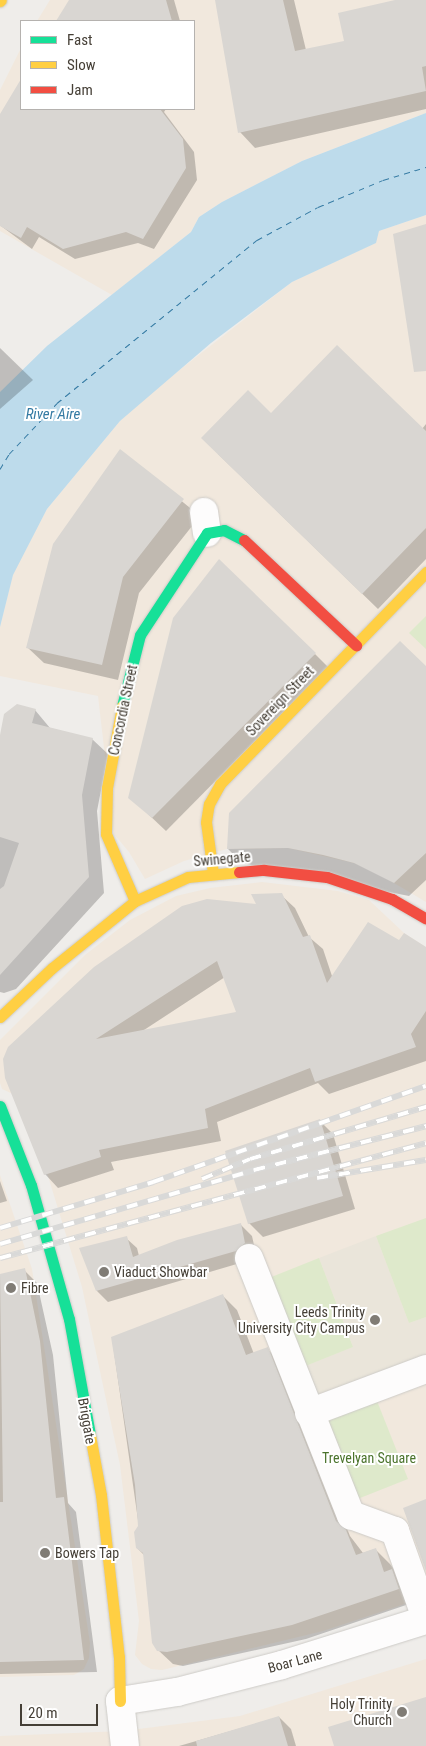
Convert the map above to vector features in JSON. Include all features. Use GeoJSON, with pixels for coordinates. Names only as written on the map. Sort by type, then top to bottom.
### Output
{"type":"FeatureCollection","features":[{"type":"Feature","properties":{"kind":"street","name":"Concordia Street"},"geometry":{"type":"LineString","coordinates":[[135,901],[106,834],[107,788],[119,719],[140,636],[205,522],[241,536],[356,645]]}},
{"type":"Feature","properties":{"kind":"street","name":"Sovereign Street"},"geometry":{"type":"LineString","coordinates":[[213,873],[206,822],[209,804],[220,784],[426,572]]}},
{"type":"Feature","properties":{"kind":"street","name":"Swinegate"},"geometry":{"type":"LineString","coordinates":[[0,1017],[52,968],[135,901],[188,877],[213,873],[264,870],[327,877],[392,899],[426,919]]}},
{"type":"Feature","properties":{"kind":"street","name":"Briggate"},"geometry":{"type":"LineString","coordinates":[[0,1106],[34,1194],[69,1319],[101,1495],[119,1656],[120,1701],[125,1746]]}},
{"type":"Feature","properties":{"kind":"street"},"geometry":{"type":"LineString","coordinates":[[249,1258],[351,1515],[395,1531],[426,1619]]}},
{"type":"Feature","properties":{"kind":"street"},"geometry":{"type":"LineString","coordinates":[[309,1412],[393,1377],[426,1368]]}},
{"type":"Feature","properties":{"kind":"street","name":"Boar Lane"},"geometry":{"type":"LineString","coordinates":[[120,1701],[148,1694],[162,1695],[334,1651],[426,1619]]}},
{"type":"Feature","properties":{"kind":"shaded area"},"geometry":{"type":"Polygon","coordinates":[[[50,0],[426,0],[426,113],[302,161],[222,202],[199,217],[191,232],[112,295],[0,231],[0,90],[20,50],[20,110],[195,110],[195,20],[38,20],[50,0]]]}},
{"type":"Feature","properties":{"kind":"shaded area"},"geometry":{"type":"Polygon","coordinates":[[[426,215],[426,902],[377,873],[354,863],[288,848],[227,849],[184,861],[145,879],[129,852],[114,834],[98,696],[0,676],[0,627],[13,574],[47,509],[120,421],[154,390],[292,282],[375,243],[379,231],[426,215]]]}},
{"type":"Feature","properties":{"kind":"shaded area"},"geometry":{"type":"Polygon","coordinates":[[[262,882],[338,891],[369,900],[404,933],[426,947],[426,1597],[323,1631],[162,1670],[151,1669],[142,1664],[135,1655],[139,1621],[120,1465],[82,1287],[48,1176],[15,1095],[2,1089],[0,1083],[0,1040],[85,955],[130,920],[176,896],[210,888],[262,882]]]}},
{"type":"Feature","properties":{"kind":"shaded area"},"geometry":{"type":"Polygon","coordinates":[[[0,1175],[32,1269],[90,1643],[89,1658],[84,1669],[74,1675],[0,1677],[0,1175]]]}},
{"type":"Feature","properties":{"kind":"shaded area","name":"Leeds Trinity University City Campus"},"geometry":{"type":"Polygon","coordinates":[[[376,1236],[409,1323],[426,1317],[426,1362],[317,1403],[303,1367],[353,1347],[319,1258],[376,1236]]]}},
{"type":"Feature","properties":{"kind":"shaded area"},"geometry":{"type":"Polygon","coordinates":[[[426,1659],[426,1746],[0,1746],[0,1736],[123,1731],[240,1716],[426,1659]]]}},
{"type":"Feature","properties":{"kind":"green space"},"geometry":{"type":"Polygon","coordinates":[[[426,616],[426,649],[409,633],[426,616]]]}},
{"type":"Feature","properties":{"kind":"green space"},"geometry":{"type":"Polygon","coordinates":[[[426,1218],[426,1317],[409,1323],[376,1236],[426,1218]]]}},
{"type":"Feature","properties":{"kind":"green space"},"geometry":{"type":"Polygon","coordinates":[[[319,1258],[353,1347],[303,1367],[269,1278],[319,1258]]]}},
{"type":"Feature","properties":{"kind":"green space","name":"Trevelyan Square"},"geometry":{"type":"Polygon","coordinates":[[[375,1396],[408,1479],[355,1500],[323,1417],[375,1396]]]}},
{"type":"Feature","properties":{"kind":"water","name":"River Aire"},"geometry":{"type":"Polygon","coordinates":[[[426,113],[426,215],[379,231],[376,243],[292,282],[211,343],[120,421],[47,509],[13,575],[0,627],[0,392],[47,346],[191,232],[199,217],[222,202],[302,161],[426,113]]]}},
{"type":"Feature","properties":{"kind":"building"},"geometry":{"type":"Polygon","coordinates":[[[69,0],[166,0],[172,20],[57,20],[69,0]]]}},
{"type":"Feature","properties":{"kind":"building"},"geometry":{"type":"Polygon","coordinates":[[[215,0],[283,0],[295,51],[344,41],[338,13],[395,0],[426,0],[426,66],[422,67],[426,91],[238,133],[215,0]]]}},
{"type":"Feature","properties":{"kind":"building"},"geometry":{"type":"Polygon","coordinates":[[[20,81],[20,110],[161,110],[183,139],[186,168],[143,239],[126,232],[63,249],[27,227],[21,238],[0,226],[0,114],[20,81]]]}},
{"type":"Feature","properties":{"kind":"building"},"geometry":{"type":"Polygon","coordinates":[[[426,224],[426,371],[414,372],[393,234],[426,224]]]}},
{"type":"Feature","properties":{"kind":"building"},"geometry":{"type":"Polygon","coordinates":[[[337,345],[426,431],[426,528],[362,594],[201,438],[248,390],[271,413],[337,345]]]}},
{"type":"Feature","properties":{"kind":"building"},"geometry":{"type":"Polygon","coordinates":[[[120,449],[184,499],[123,577],[102,665],[26,648],[53,544],[120,449]]]}},
{"type":"Feature","properties":{"kind":"building"},"geometry":{"type":"Polygon","coordinates":[[[219,559],[316,653],[152,818],[128,798],[173,618],[219,559]]]}},
{"type":"Feature","properties":{"kind":"building"},"geometry":{"type":"Polygon","coordinates":[[[400,641],[426,666],[426,853],[394,883],[354,863],[323,855],[288,848],[227,849],[229,813],[400,641]]]}},
{"type":"Feature","properties":{"kind":"building"},"geometry":{"type":"Polygon","coordinates":[[[17,704],[36,709],[32,723],[93,738],[82,795],[89,877],[0,975],[0,889],[4,886],[19,843],[0,837],[0,735],[4,714],[17,704]]]}},
{"type":"Feature","properties":{"kind":"building"},"geometry":{"type":"Polygon","coordinates":[[[282,893],[303,937],[310,935],[327,983],[368,922],[399,940],[404,933],[426,947],[426,1011],[411,1034],[416,1047],[315,1082],[310,1068],[205,1109],[208,1128],[99,1150],[101,1157],[44,1175],[5,1078],[3,1059],[8,1047],[94,967],[182,906],[207,899],[256,904],[251,894],[282,893]],[[217,961],[96,1039],[236,1012],[217,961]]]}},
{"type":"Feature","properties":{"kind":"building"},"geometry":{"type":"Polygon","coordinates":[[[320,1119],[343,1196],[248,1224],[225,1151],[320,1119]]]}},
{"type":"Feature","properties":{"kind":"building"},"geometry":{"type":"Polygon","coordinates":[[[241,1223],[245,1243],[236,1251],[96,1291],[79,1248],[127,1236],[133,1257],[177,1240],[241,1223]]]}},
{"type":"Feature","properties":{"kind":"building"},"geometry":{"type":"Polygon","coordinates":[[[25,1268],[40,1341],[56,1498],[64,1497],[84,1660],[0,1662],[0,1502],[3,1502],[0,1274],[25,1268]]]}},
{"type":"Feature","properties":{"kind":"building"},"geometry":{"type":"Polygon","coordinates":[[[223,1294],[246,1355],[268,1347],[336,1521],[346,1530],[356,1555],[376,1548],[384,1572],[392,1569],[399,1589],[292,1625],[167,1652],[157,1651],[152,1643],[143,1553],[136,1548],[134,1532],[138,1526],[135,1485],[111,1337],[223,1294]]]}},
{"type":"Feature","properties":{"kind":"building"},"geometry":{"type":"Polygon","coordinates":[[[426,1499],[426,1571],[403,1508],[426,1499]]]}},
{"type":"Feature","properties":{"kind":"building","name":"Holy Trinity Church"},"geometry":{"type":"Polygon","coordinates":[[[426,1697],[426,1746],[334,1746],[328,1727],[426,1697]]]}},
{"type":"Feature","properties":{"kind":"building"},"geometry":{"type":"Polygon","coordinates":[[[279,1716],[288,1746],[197,1746],[196,1741],[279,1716]]]}},
{"type":"Feature","properties":{"kind":"ferry route"},"geometry":{"type":"LineString","coordinates":[[0,469],[9,454],[57,403],[257,240],[318,207],[383,180],[426,167]]}},
{"type":"Feature","properties":{"kind":"railway"},"geometry":{"type":"LineString","coordinates":[[0,1228],[153,1182],[426,1086]]}},
{"type":"Feature","properties":{"kind":"railway"},"geometry":{"type":"LineString","coordinates":[[202,1179],[250,1159],[426,1107]]}},
{"type":"Feature","properties":{"kind":"railway"},"geometry":{"type":"LineString","coordinates":[[0,1244],[254,1170],[426,1126]]}},
{"type":"Feature","properties":{"kind":"railway"},"geometry":{"type":"LineString","coordinates":[[0,1258],[426,1143]]}},
{"type":"Feature","properties":{"kind":"railway"},"geometry":{"type":"LineString","coordinates":[[317,1178],[426,1160]]}},
{"type":"Feature","properties":{"kind":"traffic: fast"},"geometry":{"type":"LineString","coordinates":[[122,706],[140,635],[207,533],[224,530],[244,540]]}},
{"type":"Feature","properties":{"kind":"traffic: fast"},"geometry":{"type":"LineString","coordinates":[[0,1106],[31,1185],[69,1319],[90,1435]]}},
{"type":"Feature","properties":{"kind":"traffic: slow"},"geometry":{"type":"LineString","coordinates":[[213,873],[206,822],[209,804],[220,784],[426,572]]}},
{"type":"Feature","properties":{"kind":"traffic: slow"},"geometry":{"type":"LineString","coordinates":[[122,706],[107,788],[106,834],[135,901]]}},
{"type":"Feature","properties":{"kind":"traffic: slow"},"geometry":{"type":"LineString","coordinates":[[0,1017],[52,968],[135,901],[188,877],[239,872]]}},
{"type":"Feature","properties":{"kind":"traffic: slow"},"geometry":{"type":"LineString","coordinates":[[90,1435],[101,1495],[119,1657],[120,1701]]}},
{"type":"Feature","properties":{"kind":"traffic: jam"},"geometry":{"type":"LineString","coordinates":[[244,540],[356,645]]}},
{"type":"Feature","properties":{"kind":"traffic: jam"},"geometry":{"type":"LineString","coordinates":[[239,872],[264,870],[327,877],[392,899],[426,919]]}},
{"type":"Feature","properties":{"kind":"place","name":"Viaduct Showbar"},"geometry":{"type":"Point","coordinates":[104,1272]}},
{"type":"Feature","properties":{"kind":"place","name":"Fibre"},"geometry":{"type":"Point","coordinates":[11,1288]}},
{"type":"Feature","properties":{"kind":"place","name":"Leeds Trinity University City Campus"},"geometry":{"type":"Point","coordinates":[375,1320]}},
{"type":"Feature","properties":{"kind":"place","name":"Bowers Tap"},"geometry":{"type":"Point","coordinates":[45,1553]}},
{"type":"Feature","properties":{"kind":"place","name":"Holy Trinity Church"},"geometry":{"type":"Point","coordinates":[402,1712]}}]}
